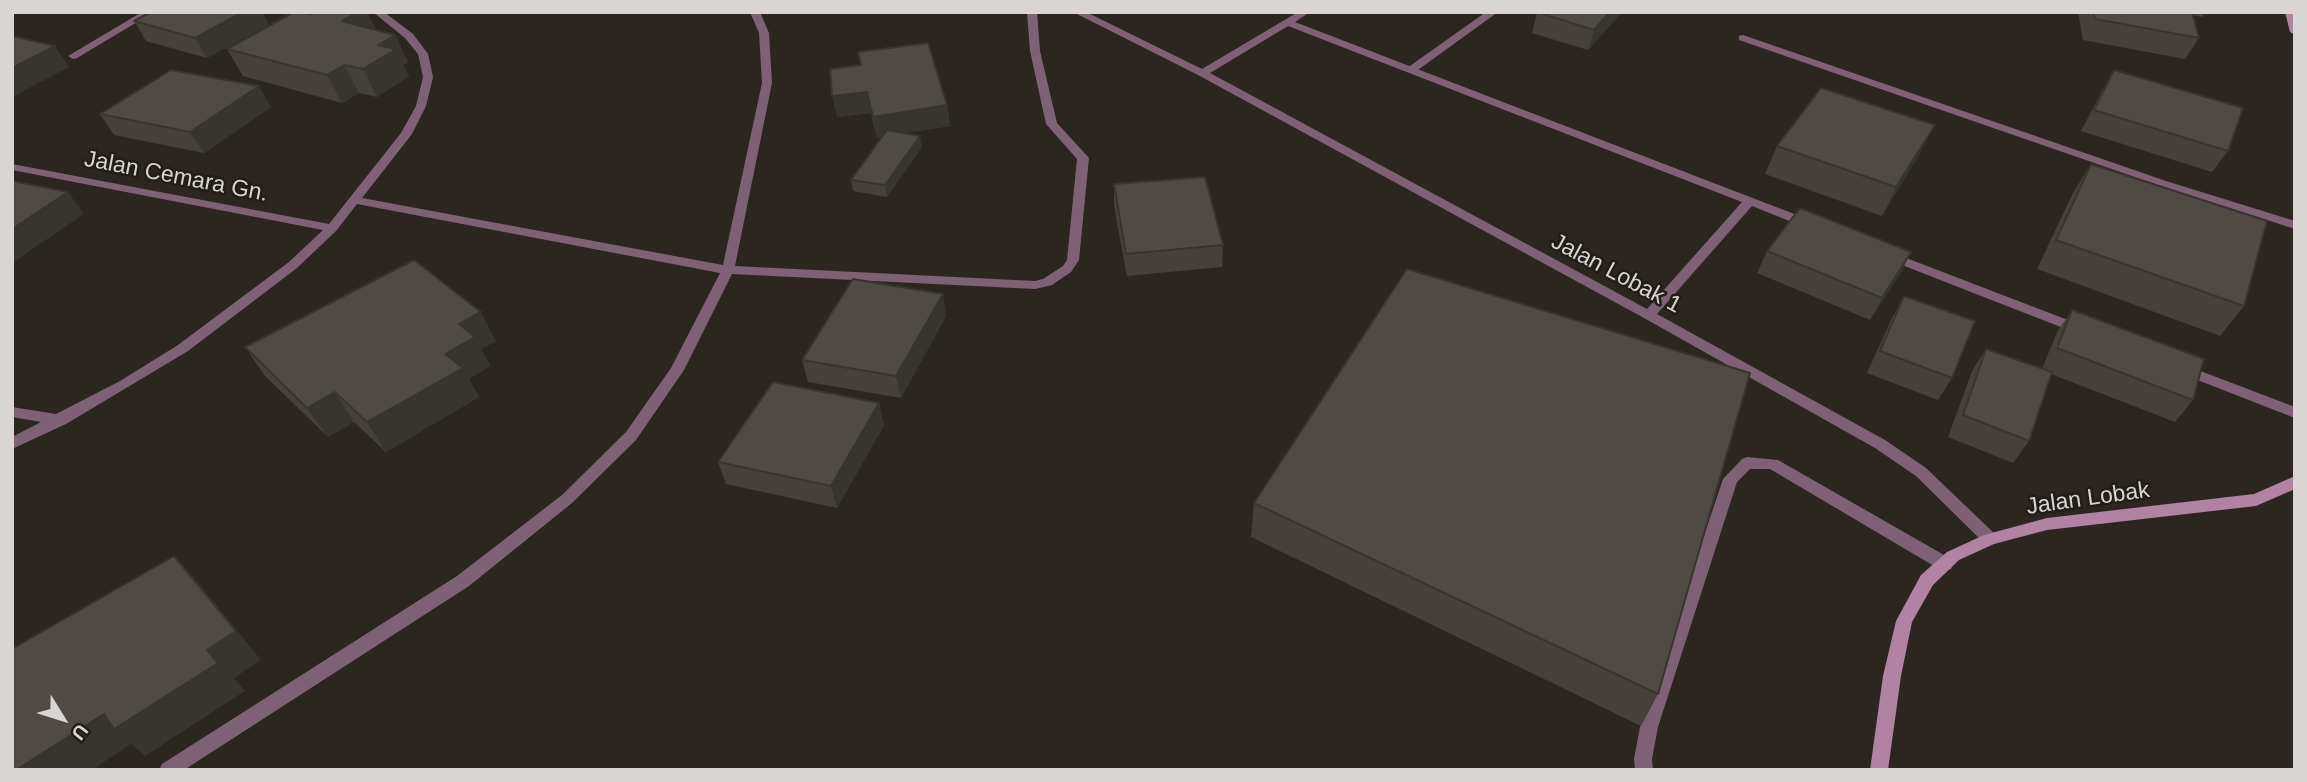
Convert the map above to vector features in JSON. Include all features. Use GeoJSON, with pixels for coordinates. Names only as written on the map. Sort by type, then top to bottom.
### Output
{"type":"FeatureCollection","features":[{"type":"Feature","properties":{"kind":"main road"},"geometry":{"type":"LineString","coordinates":[[2290,12],[2295,32]]}},
{"type":"Feature","properties":{"kind":"main road","name":"Jalan Lobak"},"geometry":{"type":"LineString","coordinates":[[1879,770],[1892,676],[1904,621],[1927,580],[1953,556],[1990,539],[2047,524],[2256,500],[2295,482]]}},
{"type":"Feature","properties":{"kind":"street"},"geometry":{"type":"LineString","coordinates":[[73,56],[149,12]]}},
{"type":"Feature","properties":{"kind":"street"},"geometry":{"type":"LineString","coordinates":[[12,444],[125,384],[222,320],[293,265],[332,228],[406,134],[421,106],[428,78],[423,54],[409,36],[378,12]]}},
{"type":"Feature","properties":{"kind":"street"},"geometry":{"type":"LineString","coordinates":[[168,770],[463,582],[567,499],[631,436],[677,370],[728,270],[767,83],[764,33],[755,12]]}},
{"type":"Feature","properties":{"kind":"street"},"geometry":{"type":"LineString","coordinates":[[353,200],[728,270],[1035,285],[1046,282],[1066,269],[1073,260],[1083,158],[1052,124],[1035,51],[1032,12]]}},
{"type":"Feature","properties":{"kind":"street","name":"Jalan Lobak 1"},"geometry":{"type":"LineString","coordinates":[[1078,12],[1202,73],[1649,315],[1880,444],[1921,472],[1990,539]]}},
{"type":"Feature","properties":{"kind":"street"},"geometry":{"type":"LineString","coordinates":[[1202,73],[1305,12]]}},
{"type":"Feature","properties":{"kind":"street"},"geometry":{"type":"LineString","coordinates":[[1411,71],[1493,12]]}},
{"type":"Feature","properties":{"kind":"street"},"geometry":{"type":"LineString","coordinates":[[1288,23],[1828,231]]}},
{"type":"Feature","properties":{"kind":"street"},"geometry":{"type":"LineString","coordinates":[[1743,38],[2148,179],[2295,225]]}},
{"type":"Feature","properties":{"kind":"street","name":"Jalan Cemara Gn."},"geometry":{"type":"LineString","coordinates":[[12,167],[332,228]]}},
{"type":"Feature","properties":{"kind":"street"},"geometry":{"type":"LineString","coordinates":[[1649,315],[1751,201]]}},
{"type":"Feature","properties":{"kind":"street"},"geometry":{"type":"LineString","coordinates":[[1880,252],[2100,337]]}},
{"type":"Feature","properties":{"kind":"street"},"geometry":{"type":"LineString","coordinates":[[2165,362],[2295,413]]}},
{"type":"Feature","properties":{"kind":"street"},"geometry":{"type":"LineString","coordinates":[[12,412],[61,420]]}},
{"type":"Feature","properties":{"kind":"street"},"geometry":{"type":"LineString","coordinates":[[1644,770],[1649,727],[1730,479],[1747,463],[1773,464],[1945,564]]}},
{"type":"Feature","properties":{"kind":"building"},"geometry":{"type":"Polygon","coordinates":[[[151,12],[243,12],[195,38],[134,21],[151,12]]]}},
{"type":"Feature","properties":{"kind":"building"},"geometry":{"type":"Polygon","coordinates":[[[294,12],[357,12],[342,21],[395,35],[378,45],[396,49],[363,69],[344,65],[327,75],[227,49],[294,12]]]}},
{"type":"Feature","properties":{"kind":"building"},"geometry":{"type":"Polygon","coordinates":[[[1537,12],[1610,12],[1594,30],[1537,12]]]}},
{"type":"Feature","properties":{"kind":"building"},"geometry":{"type":"Polygon","coordinates":[[[2093,12],[2192,12],[2199,38],[2095,19],[2093,12]]]}},
{"type":"Feature","properties":{"kind":"building"},"geometry":{"type":"Polygon","coordinates":[[[12,36],[55,46],[12,68],[12,36]]]}},
{"type":"Feature","properties":{"kind":"building"},"geometry":{"type":"Polygon","coordinates":[[[928,43],[947,105],[873,117],[867,92],[832,96],[830,69],[861,65],[858,52],[928,43]]]}},
{"type":"Feature","properties":{"kind":"building"},"geometry":{"type":"Polygon","coordinates":[[[171,70],[259,86],[190,132],[100,114],[171,70]]]}},
{"type":"Feature","properties":{"kind":"building"},"geometry":{"type":"Polygon","coordinates":[[[2114,70],[2243,108],[2228,151],[2094,110],[2114,70]]]}},
{"type":"Feature","properties":{"kind":"building"},"geometry":{"type":"Polygon","coordinates":[[[1821,88],[1935,125],[1896,187],[1777,146],[1821,88]]]}},
{"type":"Feature","properties":{"kind":"building"},"geometry":{"type":"Polygon","coordinates":[[[887,130],[920,136],[885,185],[851,180],[887,130]]]}},
{"type":"Feature","properties":{"kind":"building"},"geometry":{"type":"Polygon","coordinates":[[[2091,164],[2267,221],[2244,306],[2056,240],[2091,164]]]}},
{"type":"Feature","properties":{"kind":"building"},"geometry":{"type":"Polygon","coordinates":[[[1205,177],[1223,245],[1126,254],[1114,184],[1205,177]]]}},
{"type":"Feature","properties":{"kind":"building"},"geometry":{"type":"Polygon","coordinates":[[[12,181],[68,192],[12,229],[12,181]]]}},
{"type":"Feature","properties":{"kind":"building"},"geometry":{"type":"Polygon","coordinates":[[[1800,208],[1911,252],[1882,298],[1767,251],[1800,208]]]}},
{"type":"Feature","properties":{"kind":"building"},"geometry":{"type":"Polygon","coordinates":[[[414,260],[481,312],[459,324],[475,337],[445,354],[463,368],[367,422],[335,392],[307,408],[245,347],[414,260]]]}},
{"type":"Feature","properties":{"kind":"building"},"geometry":{"type":"Polygon","coordinates":[[[1407,269],[1750,373],[1658,694],[1254,503],[1407,269]]]}},
{"type":"Feature","properties":{"kind":"building"},"geometry":{"type":"Polygon","coordinates":[[[853,279],[943,294],[896,376],[802,360],[853,279]]]}},
{"type":"Feature","properties":{"kind":"building"},"geometry":{"type":"Polygon","coordinates":[[[1904,296],[1975,321],[1952,378],[1880,351],[1904,296]]]}},
{"type":"Feature","properties":{"kind":"building"},"geometry":{"type":"Polygon","coordinates":[[[2072,310],[2204,359],[2193,400],[2057,348],[2072,310]]]}},
{"type":"Feature","properties":{"kind":"building"},"geometry":{"type":"Polygon","coordinates":[[[1986,349],[2052,372],[2029,441],[1963,415],[1986,349]]]}},
{"type":"Feature","properties":{"kind":"building"},"geometry":{"type":"Polygon","coordinates":[[[773,382],[879,403],[831,486],[718,462],[773,382]]]}},
{"type":"Feature","properties":{"kind":"building"},"geometry":{"type":"Polygon","coordinates":[[[174,556],[236,631],[207,650],[218,663],[114,729],[104,714],[12,770],[12,649],[174,556]]]}}]}
